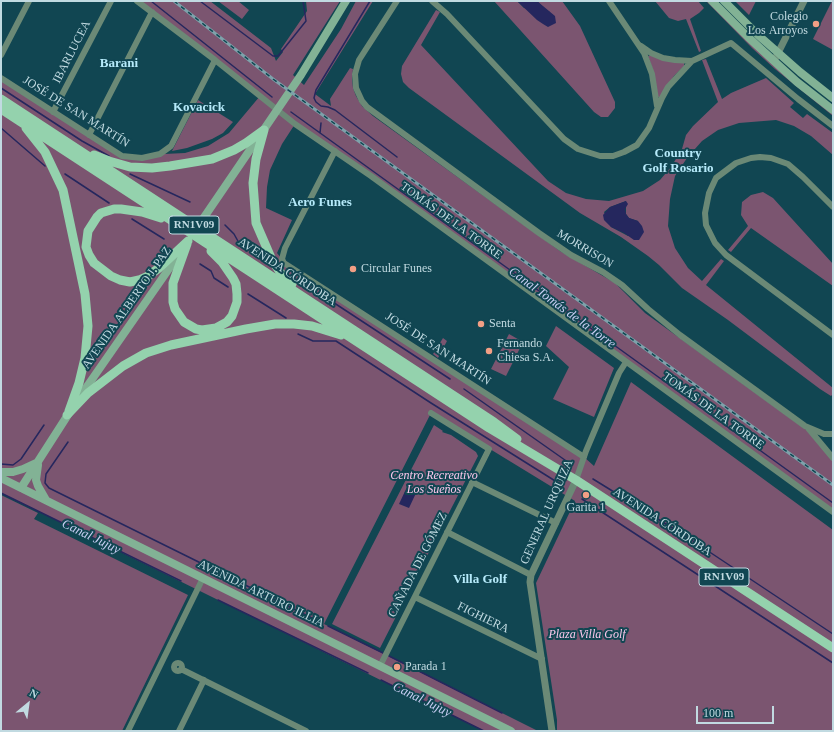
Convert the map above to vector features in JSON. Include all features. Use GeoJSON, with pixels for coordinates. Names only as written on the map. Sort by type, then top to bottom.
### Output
{"type":"FeatureCollection","features":[{"type":"Feature","properties":{"kind":"main road","name":"AVENIDA ALBERTO J. PAZ"},"geometry":{"type":"LineString","coordinates":[[21,488],[67,415],[301,75],[346,1]]}},
{"type":"Feature","properties":{"kind":"main road"},"geometry":{"type":"LineString","coordinates":[[712,1],[748,37],[797,82],[833,110]]}},
{"type":"Feature","properties":{"kind":"main road"},"geometry":{"type":"LineString","coordinates":[[724,1],[758,36],[833,98]]}},
{"type":"Feature","properties":{"kind":"main road","name":"AVENIDA CÓRDOBA"},"geometry":{"type":"LineString","coordinates":[[1,99],[494,422],[557,468]]}},
{"type":"Feature","properties":{"kind":"main road","name":"AVENIDA CÓRDOBA"},"geometry":{"type":"LineString","coordinates":[[1,109],[489,428],[576,480],[833,648]]}},
{"type":"Feature","properties":{"kind":"main road"},"geometry":{"type":"LineString","coordinates":[[21,122],[45,152],[63,190],[85,294],[88,326],[86,358],[79,383],[67,415]]}},
{"type":"Feature","properties":{"kind":"main road"},"geometry":{"type":"LineString","coordinates":[[76,148],[109,162],[130,167],[152,168],[212,159],[234,150],[264,130]]}},
{"type":"Feature","properties":{"kind":"main road"},"geometry":{"type":"LineString","coordinates":[[264,130],[256,159],[253,183],[256,223],[272,260],[284,278],[311,302]]}},
{"type":"Feature","properties":{"kind":"main road"},"geometry":{"type":"LineString","coordinates":[[175,223],[156,216],[130,210],[122,209],[106,211],[97,217],[88,231],[86,247],[94,263],[112,276],[120,280],[134,281],[148,276],[159,268],[188,241]]}},
{"type":"Feature","properties":{"kind":"main road"},"geometry":{"type":"LineString","coordinates":[[188,241],[173,283],[172,294],[175,309],[184,322],[196,329],[202,330],[216,328],[227,322],[235,310],[237,294],[236,284],[229,270],[198,238]]}},
{"type":"Feature","properties":{"kind":"main road"},"geometry":{"type":"LineString","coordinates":[[67,415],[88,393],[123,366],[146,354],[171,344],[275,324],[312,326],[356,341]]}},
{"type":"Feature","properties":{"kind":"main road"},"geometry":{"type":"LineString","coordinates":[[1,472],[23,470],[38,462]]}},
{"type":"Feature","properties":{"kind":"main road"},"geometry":{"type":"LineString","coordinates":[[38,462],[36,480],[47,501]]}},
{"type":"Feature","properties":{"kind":"main road","name":"AVENIDA ARTURO ILLIA"},"geometry":{"type":"LineString","coordinates":[[1,478],[511,731]]}},
{"type":"Feature","properties":{"kind":"street"},"geometry":{"type":"LineString","coordinates":[[1,55],[29,1]]}},
{"type":"Feature","properties":{"kind":"street","name":"IBARLUCEA"},"geometry":{"type":"LineString","coordinates":[[53,112],[111,1]]}},
{"type":"Feature","properties":{"kind":"street","name":"TOMÁS DE LA TORRE"},"geometry":{"type":"LineString","coordinates":[[137,1],[215,60],[295,124],[371,176],[833,512]]}},
{"type":"Feature","properties":{"kind":"street","name":"MORRISON"},"geometry":{"type":"LineString","coordinates":[[396,1],[360,60],[355,74],[355,85],[358,94],[362,101],[373,112],[571,255],[603,272],[622,285],[648,309],[680,335],[808,428],[824,434],[833,434]]}},
{"type":"Feature","properties":{"kind":"street"},"geometry":{"type":"LineString","coordinates":[[432,1],[447,14],[564,139],[578,149],[600,156],[613,156],[637,145],[649,128],[668,87],[692,61],[731,43],[833,126]]}},
{"type":"Feature","properties":{"kind":"street"},"geometry":{"type":"LineString","coordinates":[[609,1],[632,36],[641,46],[651,53],[663,58],[692,61]]}},
{"type":"Feature","properties":{"kind":"street"},"geometry":{"type":"LineString","coordinates":[[774,61],[804,1]]}},
{"type":"Feature","properties":{"kind":"street"},"geometry":{"type":"LineString","coordinates":[[89,135],[152,12]]}},
{"type":"Feature","properties":{"kind":"street"},"geometry":{"type":"LineString","coordinates":[[641,46],[652,74],[657,108]]}},
{"type":"Feature","properties":{"kind":"street","name":"JOSÉ DE SAN MARTÍN"},"geometry":{"type":"LineString","coordinates":[[1,78],[122,156],[142,158],[160,154],[171,146],[215,60]]}},
{"type":"Feature","properties":{"kind":"street","name":"JOSÉ DE SAN MARTÍN"},"geometry":{"type":"LineString","coordinates":[[335,151],[285,248],[282,259],[284,263],[584,457]]}},
{"type":"Feature","properties":{"kind":"street"},"geometry":{"type":"LineString","coordinates":[[833,207],[788,164],[771,158],[760,157],[751,158],[736,163],[716,178],[709,193],[705,213],[706,225],[715,243],[726,255],[833,336]]}},
{"type":"Feature","properties":{"kind":"street","name":"GENERAL URQUIZA"},"geometry":{"type":"LineString","coordinates":[[552,730],[530,582],[576,480],[619,373],[626,362]]}},
{"type":"Feature","properties":{"kind":"street","name":"CAÑADA DE GÓMEZ"},"geometry":{"type":"LineString","coordinates":[[380,666],[489,449],[431,413]]}},
{"type":"Feature","properties":{"kind":"street","name":"MORRISON"},"geometry":{"type":"LineString","coordinates":[[808,428],[833,458]]}},
{"type":"Feature","properties":{"kind":"street"},"geometry":{"type":"LineString","coordinates":[[822,446],[824,434]]}},
{"type":"Feature","properties":{"kind":"street"},"geometry":{"type":"LineString","coordinates":[[472,482],[556,523]]}},
{"type":"Feature","properties":{"kind":"street"},"geometry":{"type":"LineString","coordinates":[[447,532],[532,575]]}},
{"type":"Feature","properties":{"kind":"street"},"geometry":{"type":"LineString","coordinates":[[128,731],[203,578]]}},
{"type":"Feature","properties":{"kind":"street","name":"FIGHIERA"},"geometry":{"type":"LineString","coordinates":[[415,597],[542,659]]}},
{"type":"Feature","properties":{"kind":"street"},"geometry":{"type":"LineString","coordinates":[[181,668],[306,731]]}},
{"type":"Feature","properties":{"kind":"street"},"geometry":{"type":"LineString","coordinates":[[179,731],[204,680]]}},
{"type":"Feature","properties":{"kind":"green space","name":"Plaza Villa Golf"},"geometry":{"type":"Polygon","coordinates":[[[137,1],[210,1],[271,48],[276,61],[283,52],[281,49],[307,11],[306,1],[340,1],[293,75],[304,85],[341,29],[356,1],[373,1],[315,94],[331,106],[330,99],[350,68],[353,69],[353,88],[356,96],[362,106],[373,116],[560,251],[615,283],[645,313],[808,431],[833,460],[833,512],[295,124],[282,144],[270,170],[267,187],[266,208],[292,220],[277,253],[282,259],[584,457],[594,466],[631,382],[833,530],[833,731],[557,731],[557,720],[536,583],[575,501],[431,413],[324,624],[538,731],[484,731],[1,493],[1,78],[122,156],[185,153],[208,146],[229,133],[260,96],[137,1]]]}},
{"type":"Feature","properties":{"kind":"green space"},"geometry":{"type":"Polygon","coordinates":[[[218,1],[238,1],[249,10],[242,19],[218,1]]]}},
{"type":"Feature","properties":{"kind":"green space"},"geometry":{"type":"Polygon","coordinates":[[[494,1],[517,1],[524,8],[550,12],[537,1],[562,1],[580,26],[615,102],[615,108],[608,117],[601,117],[594,112],[494,1]]]}},
{"type":"Feature","properties":{"kind":"green space"},"geometry":{"type":"Polygon","coordinates":[[[655,1],[698,1],[704,8],[690,19],[701,51],[699,52],[686,19],[678,21],[669,18],[655,1]]]}},
{"type":"Feature","properties":{"kind":"green space"},"geometry":{"type":"Polygon","coordinates":[[[706,1],[712,1],[833,110],[833,116],[775,69],[706,1]]]}},
{"type":"Feature","properties":{"kind":"green space"},"geometry":{"type":"Polygon","coordinates":[[[735,1],[756,1],[749,15],[735,1]]]}},
{"type":"Feature","properties":{"kind":"green space"},"geometry":{"type":"Polygon","coordinates":[[[833,1],[833,50],[813,39],[833,1]]]}},
{"type":"Feature","properties":{"kind":"green space"},"geometry":{"type":"Polygon","coordinates":[[[436,10],[440,12],[421,45],[548,181],[566,193],[586,199],[609,201],[643,191],[660,180],[671,167],[682,149],[686,135],[693,126],[718,102],[702,60],[706,59],[722,99],[731,93],[766,78],[794,103],[790,107],[803,118],[807,114],[833,133],[833,155],[811,136],[794,126],[776,120],[739,123],[718,130],[702,141],[687,158],[675,176],[670,199],[668,226],[675,248],[688,268],[702,281],[721,259],[724,261],[706,285],[833,388],[833,394],[831,396],[820,389],[728,320],[682,288],[648,256],[621,237],[580,213],[409,88],[403,82],[401,74],[402,66],[436,10]],[[626,201],[610,207],[604,212],[611,227],[628,236],[638,221],[629,218],[626,214],[626,201]]]}},
{"type":"Feature","properties":{"kind":"green space"},"geometry":{"type":"Polygon","coordinates":[[[651,55],[684,63],[684,66],[674,76],[660,97],[658,97],[654,73],[648,56],[651,55]]]}},
{"type":"Feature","properties":{"kind":"green space"},"geometry":{"type":"Polygon","coordinates":[[[198,100],[233,122],[223,133],[212,139],[187,148],[172,151],[198,100]]]}},
{"type":"Feature","properties":{"kind":"green space"},"geometry":{"type":"Polygon","coordinates":[[[763,192],[773,198],[833,264],[833,286],[751,228],[731,252],[728,250],[748,226],[741,215],[742,202],[751,195],[763,192]]]}},
{"type":"Feature","properties":{"kind":"green space"},"geometry":{"type":"Polygon","coordinates":[[[556,326],[614,368],[594,417],[553,399],[569,367],[546,346],[556,326]]]}},
{"type":"Feature","properties":{"kind":"green space"},"geometry":{"type":"Polygon","coordinates":[[[509,334],[523,342],[506,376],[491,369],[509,334]]]}},
{"type":"Feature","properties":{"kind":"green space"},"geometry":{"type":"Polygon","coordinates":[[[443,338],[447,341],[438,358],[433,354],[443,338]]]}},
{"type":"Feature","properties":{"kind":"green space","name":"Centro Recreativo Los Sueños"},"geometry":{"type":"Polygon","coordinates":[[[434,425],[443,431],[442,432],[451,435],[476,452],[478,456],[380,648],[332,624],[434,425]]]}},
{"type":"Feature","properties":{"kind":"green space"},"geometry":{"type":"Polygon","coordinates":[[[1,495],[38,513],[34,519],[188,595],[122,731],[1,731],[1,495]]]}},
{"type":"Feature","properties":{"kind":"shaded area"},"geometry":{"type":"Polygon","coordinates":[[[517,1],[537,1],[555,16],[556,23],[548,27],[537,20],[517,1]]]}},
{"type":"Feature","properties":{"kind":"shaded area"},"geometry":{"type":"Polygon","coordinates":[[[626,201],[628,204],[625,209],[626,214],[629,218],[638,221],[644,232],[639,240],[634,240],[611,227],[604,220],[603,215],[610,207],[626,201]]]}},
{"type":"Feature","properties":{"kind":"shaded area"},"geometry":{"type":"Polygon","coordinates":[[[407,487],[417,491],[409,508],[399,504],[407,487]]]}},
{"type":"Feature","properties":{"kind":"waterway","name":"Canal Tomás de la Torre"},"geometry":{"type":"LineString","coordinates":[[151,1],[272,97]]}},
{"type":"Feature","properties":{"kind":"waterway"},"geometry":{"type":"LineString","coordinates":[[200,1],[273,56],[278,56],[306,21],[303,1]]}},
{"type":"Feature","properties":{"kind":"waterway"},"geometry":{"type":"LineString","coordinates":[[370,1],[316,90],[314,98],[321,106],[335,110],[397,157]]}},
{"type":"Feature","properties":{"kind":"waterway"},"geometry":{"type":"LineString","coordinates":[[1,88],[82,141],[109,156]]}},
{"type":"Feature","properties":{"kind":"waterway","name":"Canal Tomás de la Torre"},"geometry":{"type":"LineString","coordinates":[[291,112],[833,503]]}},
{"type":"Feature","properties":{"kind":"waterway"},"geometry":{"type":"LineString","coordinates":[[320,133],[321,123]]}},
{"type":"Feature","properties":{"kind":"waterway"},"geometry":{"type":"LineString","coordinates":[[1,128],[45,166]]}},
{"type":"Feature","properties":{"kind":"waterway"},"geometry":{"type":"LineString","coordinates":[[65,174],[109,203]]}},
{"type":"Feature","properties":{"kind":"waterway"},"geometry":{"type":"LineString","coordinates":[[130,174],[190,202]]}},
{"type":"Feature","properties":{"kind":"waterway"},"geometry":{"type":"LineString","coordinates":[[132,219],[164,239]]}},
{"type":"Feature","properties":{"kind":"waterway"},"geometry":{"type":"LineString","coordinates":[[225,225],[234,234],[239,243],[261,256]]}},
{"type":"Feature","properties":{"kind":"waterway"},"geometry":{"type":"LineString","coordinates":[[200,264],[211,271],[214,278],[228,287]]}},
{"type":"Feature","properties":{"kind":"waterway"},"geometry":{"type":"LineString","coordinates":[[319,293],[450,379]]}},
{"type":"Feature","properties":{"kind":"waterway"},"geometry":{"type":"LineString","coordinates":[[248,294],[286,318]]}},
{"type":"Feature","properties":{"kind":"waterway"},"geometry":{"type":"LineString","coordinates":[[298,334],[313,341],[336,341],[560,484]]}},
{"type":"Feature","properties":{"kind":"waterway"},"geometry":{"type":"LineString","coordinates":[[464,389],[572,465]]}},
{"type":"Feature","properties":{"kind":"waterway"},"geometry":{"type":"LineString","coordinates":[[1,464],[13,465],[21,459],[44,425]]}},
{"type":"Feature","properties":{"kind":"waterway"},"geometry":{"type":"LineString","coordinates":[[68,442],[46,474],[45,483],[49,488],[320,622]]}},
{"type":"Feature","properties":{"kind":"waterway"},"geometry":{"type":"LineString","coordinates":[[593,479],[687,537],[833,634]]}},
{"type":"Feature","properties":{"kind":"waterway","name":"Canal Jujuy"},"geometry":{"type":"LineString","coordinates":[[1,493],[181,581]]}},
{"type":"Feature","properties":{"kind":"waterway"},"geometry":{"type":"LineString","coordinates":[[582,499],[833,663]]}},
{"type":"Feature","properties":{"kind":"waterway","name":"Canal Jujuy"},"geometry":{"type":"LineString","coordinates":[[218,600],[368,673]]}},
{"type":"Feature","properties":{"kind":"waterway"},"geometry":{"type":"LineString","coordinates":[[328,626],[383,653]]}},
{"type":"Feature","properties":{"kind":"waterway"},"geometry":{"type":"LineString","coordinates":[[389,656],[502,713]]}},
{"type":"Feature","properties":{"kind":"waterway","name":"Canal Jujuy"},"geometry":{"type":"LineString","coordinates":[[381,680],[484,731]]}},
{"type":"Feature","properties":{"kind":"railway"},"geometry":{"type":"LineString","coordinates":[[174,1],[273,79],[833,485]]}},
{"type":"Feature","properties":{"kind":"place","name":"Colegio Los Arroyos"},"geometry":{"type":"Point","coordinates":[816,24]}},
{"type":"Feature","properties":{"kind":"place","name":"Circular Funes"},"geometry":{"type":"Point","coordinates":[353,269]}},
{"type":"Feature","properties":{"kind":"place","name":"Senta"},"geometry":{"type":"Point","coordinates":[481,324]}},
{"type":"Feature","properties":{"kind":"place","name":"Fernando Chiesa S.A."},"geometry":{"type":"Point","coordinates":[489,351]}},
{"type":"Feature","properties":{"kind":"place","name":"Garita 1"},"geometry":{"type":"Point","coordinates":[586,495]}},
{"type":"Feature","properties":{"kind":"place","name":"Parada 1"},"geometry":{"type":"Point","coordinates":[397,667]}},
{"type":"Feature","properties":{"kind":"district","name":"Barani"},"geometry":{"type":"Point","coordinates":[119,64]}},
{"type":"Feature","properties":{"kind":"district","name":"Kovacick"},"geometry":{"type":"Point","coordinates":[199,108]}},
{"type":"Feature","properties":{"kind":"district","name":"Country Golf Rosario"},"geometry":{"type":"Point","coordinates":[678,162]}},
{"type":"Feature","properties":{"kind":"district","name":"Aero Funes"},"geometry":{"type":"Point","coordinates":[320,203]}},
{"type":"Feature","properties":{"kind":"district","name":"Villa Golf"},"geometry":{"type":"Point","coordinates":[480,580]}}]}
